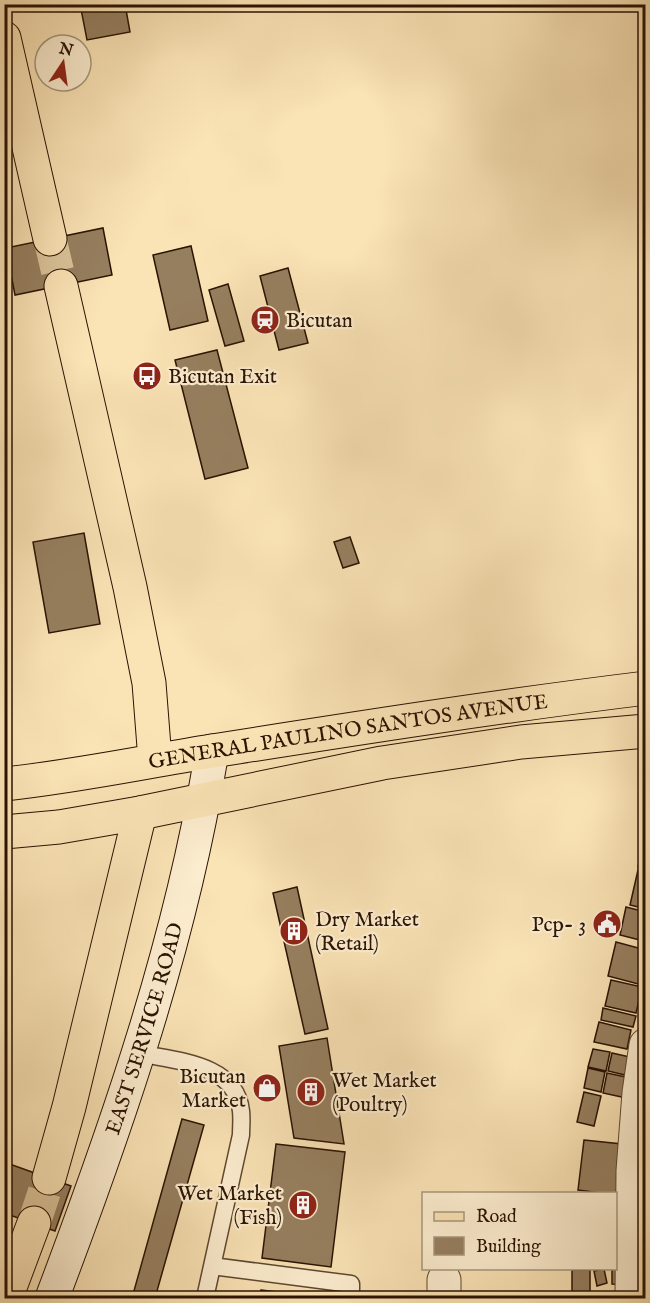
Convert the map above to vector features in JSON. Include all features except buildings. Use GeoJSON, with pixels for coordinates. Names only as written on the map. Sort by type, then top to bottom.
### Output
{"type":"FeatureCollection","features":[{"type":"Feature","properties":{"kind":"main road"},"geometry":{"type":"LineString","coordinates":[[4,38],[51,239]]}},
{"type":"Feature","properties":{"kind":"main road"},"geometry":{"type":"LineString","coordinates":[[49,1178],[69,1107],[140,813],[155,760],[149,683],[61,286]]}},
{"type":"Feature","properties":{"kind":"main road","name":"GENERAL PAULINO SANTOS AVENUE"},"geometry":{"type":"LineString","coordinates":[[4,784],[52,779],[155,760],[530,702],[645,688]]}},
{"type":"Feature","properties":{"kind":"main road","name":"GENERAL PAULINO SANTOS AVENUE"},"geometry":{"type":"LineString","coordinates":[[4,832],[140,813],[382,763],[521,742],[645,731]]}},
{"type":"Feature","properties":{"kind":"main road","name":"EAST SERVICE ROAD"},"geometry":{"type":"LineString","coordinates":[[52,1299],[139,1053],[174,926],[204,800],[212,751]]}},
{"type":"Feature","properties":{"kind":"main road"},"geometry":{"type":"LineString","coordinates":[[632,1299],[633,1171],[645,1045]]}},
{"type":"Feature","properties":{"kind":"main road"},"geometry":{"type":"LineString","coordinates":[[6,1299],[34,1223]]}},
{"type":"Feature","properties":{"kind":"lane"},"geometry":{"type":"LineString","coordinates":[[139,1053],[203,1068],[225,1079],[235,1091],[241,1110],[241,1135],[205,1299]]}},
{"type":"Feature","properties":{"kind":"lane"},"geometry":{"type":"LineString","coordinates":[[212,1266],[351,1284],[351,1299]]}},
{"type":"Feature","properties":{"kind":"tunnel"},"geometry":{"type":"LineString","coordinates":[[50,239],[61,286]]}},
{"type":"Feature","properties":{"kind":"tunnel"},"geometry":{"type":"LineString","coordinates":[[34,1223],[49,1178]]}},
{"type":"Feature","properties":{"kind":"place","name":"Bicutan"},"geometry":{"type":"Point","coordinates":[265,320]}},
{"type":"Feature","properties":{"kind":"place","name":"Bicutan Exit"},"geometry":{"type":"Point","coordinates":[147,376]}},
{"type":"Feature","properties":{"kind":"place","name":"Pcp- 3"},"geometry":{"type":"Point","coordinates":[607,924]}},
{"type":"Feature","properties":{"kind":"place","name":"Dry Market (Retail)"},"geometry":{"type":"Point","coordinates":[294,931]}},
{"type":"Feature","properties":{"kind":"place","name":"Bicutan Market"},"geometry":{"type":"Point","coordinates":[267,1088]}},
{"type":"Feature","properties":{"kind":"place","name":"Wet Market (Poultry)"},"geometry":{"type":"Point","coordinates":[311,1092]}},
{"type":"Feature","properties":{"kind":"place","name":"Wet Market (Fish)"},"geometry":{"type":"Point","coordinates":[303,1205]}}]}
